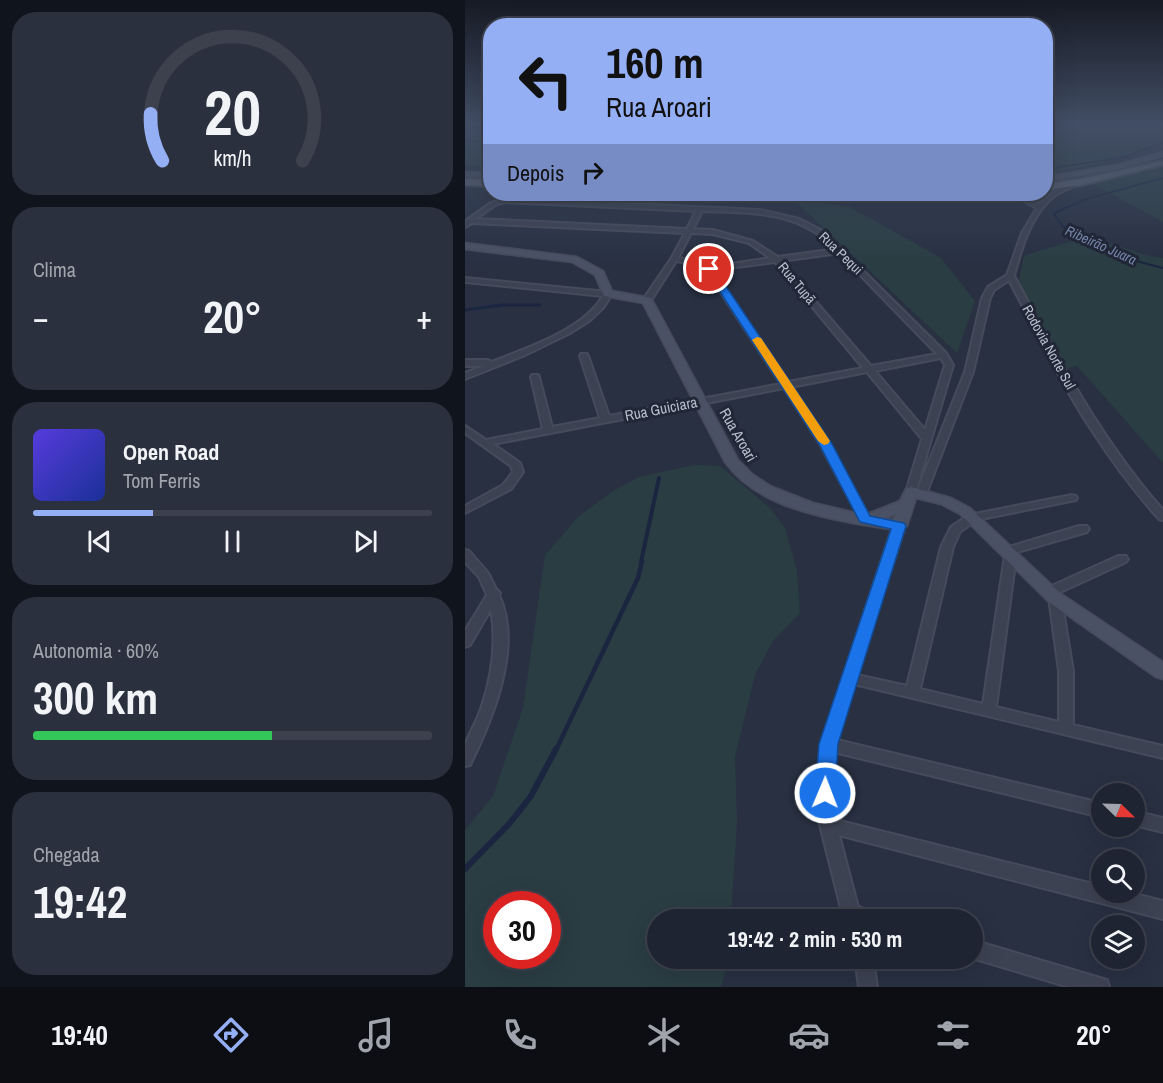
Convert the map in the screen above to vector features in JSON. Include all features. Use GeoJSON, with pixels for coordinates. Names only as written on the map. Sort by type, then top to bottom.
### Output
{"type":"FeatureCollection","features":[{"type":"Feature","properties":{"kind":"main road"},"geometry":{"type":"LineString","coordinates":[[1053,186],[1133,170]]}},
{"type":"Feature","properties":{"kind":"main road"},"geometry":{"type":"LineString","coordinates":[[465,182],[483,183]]}},
{"type":"Feature","properties":{"kind":"street"},"geometry":{"type":"LineString","coordinates":[[1053,178],[1099,170]]}},
{"type":"Feature","properties":{"kind":"street"},"geometry":{"type":"LineString","coordinates":[[465,174],[483,175]]}},
{"type":"Feature","properties":{"kind":"street"},"geometry":{"type":"LineString","coordinates":[[1053,196],[1058,191],[1081,182]]}},
{"type":"Feature","properties":{"kind":"street","name":"Rua Pequi"},"geometry":{"type":"LineString","coordinates":[[467,223],[500,201]]}},
{"type":"Feature","properties":{"kind":"street","name":"Rua Pequi"},"geometry":{"type":"LineString","coordinates":[[528,201],[701,208],[761,212],[787,217],[822,234],[943,355]]}},
{"type":"Feature","properties":{"kind":"street"},"geometry":{"type":"LineString","coordinates":[[1028,201],[1041,207]]}},
{"type":"Feature","properties":{"kind":"street"},"geometry":{"type":"LineString","coordinates":[[913,497],[969,372],[986,298],[991,289],[1010,276],[1022,243],[1041,207],[1047,201]]}},
{"type":"Feature","properties":{"kind":"street"},"geometry":{"type":"LineString","coordinates":[[465,280],[647,300],[674,259],[701,208]]}},
{"type":"Feature","properties":{"kind":"street","name":"Rua Tupã"},"geometry":{"type":"LineString","coordinates":[[467,223],[690,231],[739,238],[761,248],[777,260],[926,437]]}},
{"type":"Feature","properties":{"kind":"street"},"geometry":{"type":"LineString","coordinates":[[465,246],[574,259],[599,273],[608,294],[602,306],[585,322],[465,376]]}},
{"type":"Feature","properties":{"kind":"street"},"geometry":{"type":"LineString","coordinates":[[709,269],[839,251]]}},
{"type":"Feature","properties":{"kind":"street"},"geometry":{"type":"LineString","coordinates":[[674,259],[696,262],[709,269],[825,444],[866,519],[913,497],[957,506],[973,517],[1052,595],[1163,672]]}},
{"type":"Feature","properties":{"kind":"street","name":"Rodovia Norte Sul"},"geometry":{"type":"LineString","coordinates":[[1010,276],[1094,431],[1139,490],[1163,517]]}},
{"type":"Feature","properties":{"kind":"street","name":"Rua Aroari"},"geometry":{"type":"LineString","coordinates":[[647,300],[732,462],[749,481],[776,496],[899,526]]}},
{"type":"Feature","properties":{"kind":"street"},"geometry":{"type":"LineString","coordinates":[[850,909],[828,825],[825,768],[828,744],[899,526],[911,520],[913,497],[926,437],[950,369],[943,355]]}},
{"type":"Feature","properties":{"kind":"street","name":"Rua Guiciara"},"geometry":{"type":"LineString","coordinates":[[485,443],[548,429],[943,355]]}},
{"type":"Feature","properties":{"kind":"street"},"geometry":{"type":"LineString","coordinates":[[584,356],[605,419]]}},
{"type":"Feature","properties":{"kind":"street"},"geometry":{"type":"LineString","coordinates":[[465,363],[483,364],[503,360]]}},
{"type":"Feature","properties":{"kind":"street"},"geometry":{"type":"LineString","coordinates":[[535,377],[548,429]]}},
{"type":"Feature","properties":{"kind":"street"},"geometry":{"type":"LineString","coordinates":[[465,429],[516,465],[518,475],[507,488],[465,510]]}},
{"type":"Feature","properties":{"kind":"street"},"geometry":{"type":"LineString","coordinates":[[912,694],[947,547],[955,530],[973,517],[1073,498]]}},
{"type":"Feature","properties":{"kind":"street"},"geometry":{"type":"LineString","coordinates":[[1008,554],[1083,529]]}},
{"type":"Feature","properties":{"kind":"street"},"geometry":{"type":"LineString","coordinates":[[465,554],[483,572],[494,593],[501,650],[497,680],[488,713],[465,760]]}},
{"type":"Feature","properties":{"kind":"street"},"geometry":{"type":"LineString","coordinates":[[989,711],[1008,554]]}},
{"type":"Feature","properties":{"kind":"street"},"geometry":{"type":"LineString","coordinates":[[1052,595],[1122,559]]}},
{"type":"Feature","properties":{"kind":"street"},"geometry":{"type":"LineString","coordinates":[[465,642],[494,593]]}},
{"type":"Feature","properties":{"kind":"street"},"geometry":{"type":"LineString","coordinates":[[1052,595],[1066,671],[1066,729]]}},
{"type":"Feature","properties":{"kind":"street"},"geometry":{"type":"LineString","coordinates":[[849,678],[1163,752]]}},
{"type":"Feature","properties":{"kind":"street"},"geometry":{"type":"LineString","coordinates":[[828,744],[1091,808]]}},
{"type":"Feature","properties":{"kind":"street"},"geometry":{"type":"LineString","coordinates":[[1145,821],[1163,825]]}},
{"type":"Feature","properties":{"kind":"street"},"geometry":{"type":"LineString","coordinates":[[828,825],[1163,910]]}},
{"type":"Feature","properties":{"kind":"street"},"geometry":{"type":"LineString","coordinates":[[983,952],[1100,987]]}},
{"type":"Feature","properties":{"kind":"street"},"geometry":{"type":"LineString","coordinates":[[866,969],[868,987]]}},
{"type":"Feature","properties":{"kind":"shaded area"},"geometry":{"type":"Polygon","coordinates":[[[1053,170],[1068,170],[1053,173],[1053,170]]]}},
{"type":"Feature","properties":{"kind":"shaded area"},"geometry":{"type":"Polygon","coordinates":[[[1163,170],[1163,222],[1092,183],[1163,170]]]}},
{"type":"Feature","properties":{"kind":"shaded area"},"geometry":{"type":"Polygon","coordinates":[[[795,201],[848,206],[941,258],[975,301],[957,353],[795,201]]]}},
{"type":"Feature","properties":{"kind":"shaded area"},"geometry":{"type":"Polygon","coordinates":[[[1084,238],[1163,258],[1163,463],[1077,366],[1064,369],[1018,286],[1024,256],[1084,238]]]}},
{"type":"Feature","properties":{"kind":"shaded area"},"geometry":{"type":"Polygon","coordinates":[[[694,465],[720,466],[771,509],[785,528],[797,571],[800,613],[773,641],[755,675],[735,757],[737,820],[732,909],[647,909],[647,969],[726,969],[721,987],[465,987],[465,830],[493,796],[523,708],[545,555],[579,516],[613,491],[639,477],[694,465]]]}},
{"type":"Feature","properties":{"kind":"waterway","name":"Ribeirão Juara"},"geometry":{"type":"LineString","coordinates":[[1087,199],[1163,178]]}},
{"type":"Feature","properties":{"kind":"waterway","name":"Ribeirão Juara"},"geometry":{"type":"LineString","coordinates":[[1087,199],[1054,213],[1061,224],[1072,234],[1102,250],[1163,268]]}},
{"type":"Feature","properties":{"kind":"waterway"},"geometry":{"type":"LineString","coordinates":[[465,310],[502,305],[540,305]]}},
{"type":"Feature","properties":{"kind":"waterway"},"geometry":{"type":"LineString","coordinates":[[641,562],[659,478]]}},
{"type":"Feature","properties":{"kind":"waterway"},"geometry":{"type":"LineString","coordinates":[[556,750],[638,578],[642,561]]}},
{"type":"Feature","properties":{"kind":"waterway"},"geometry":{"type":"LineString","coordinates":[[465,869],[510,823],[531,796],[556,749]]}},
{"type":"Feature","properties":{"kind":"slow traffic"},"geometry":{"type":"LineString","coordinates":[[757,340],[824,441]]}},
{"type":"Feature","properties":{"kind":"route"},"geometry":{"type":"LineString","coordinates":[[709,269],[825,444],[865,519],[899,526],[828,744],[825,793]]}}]}
